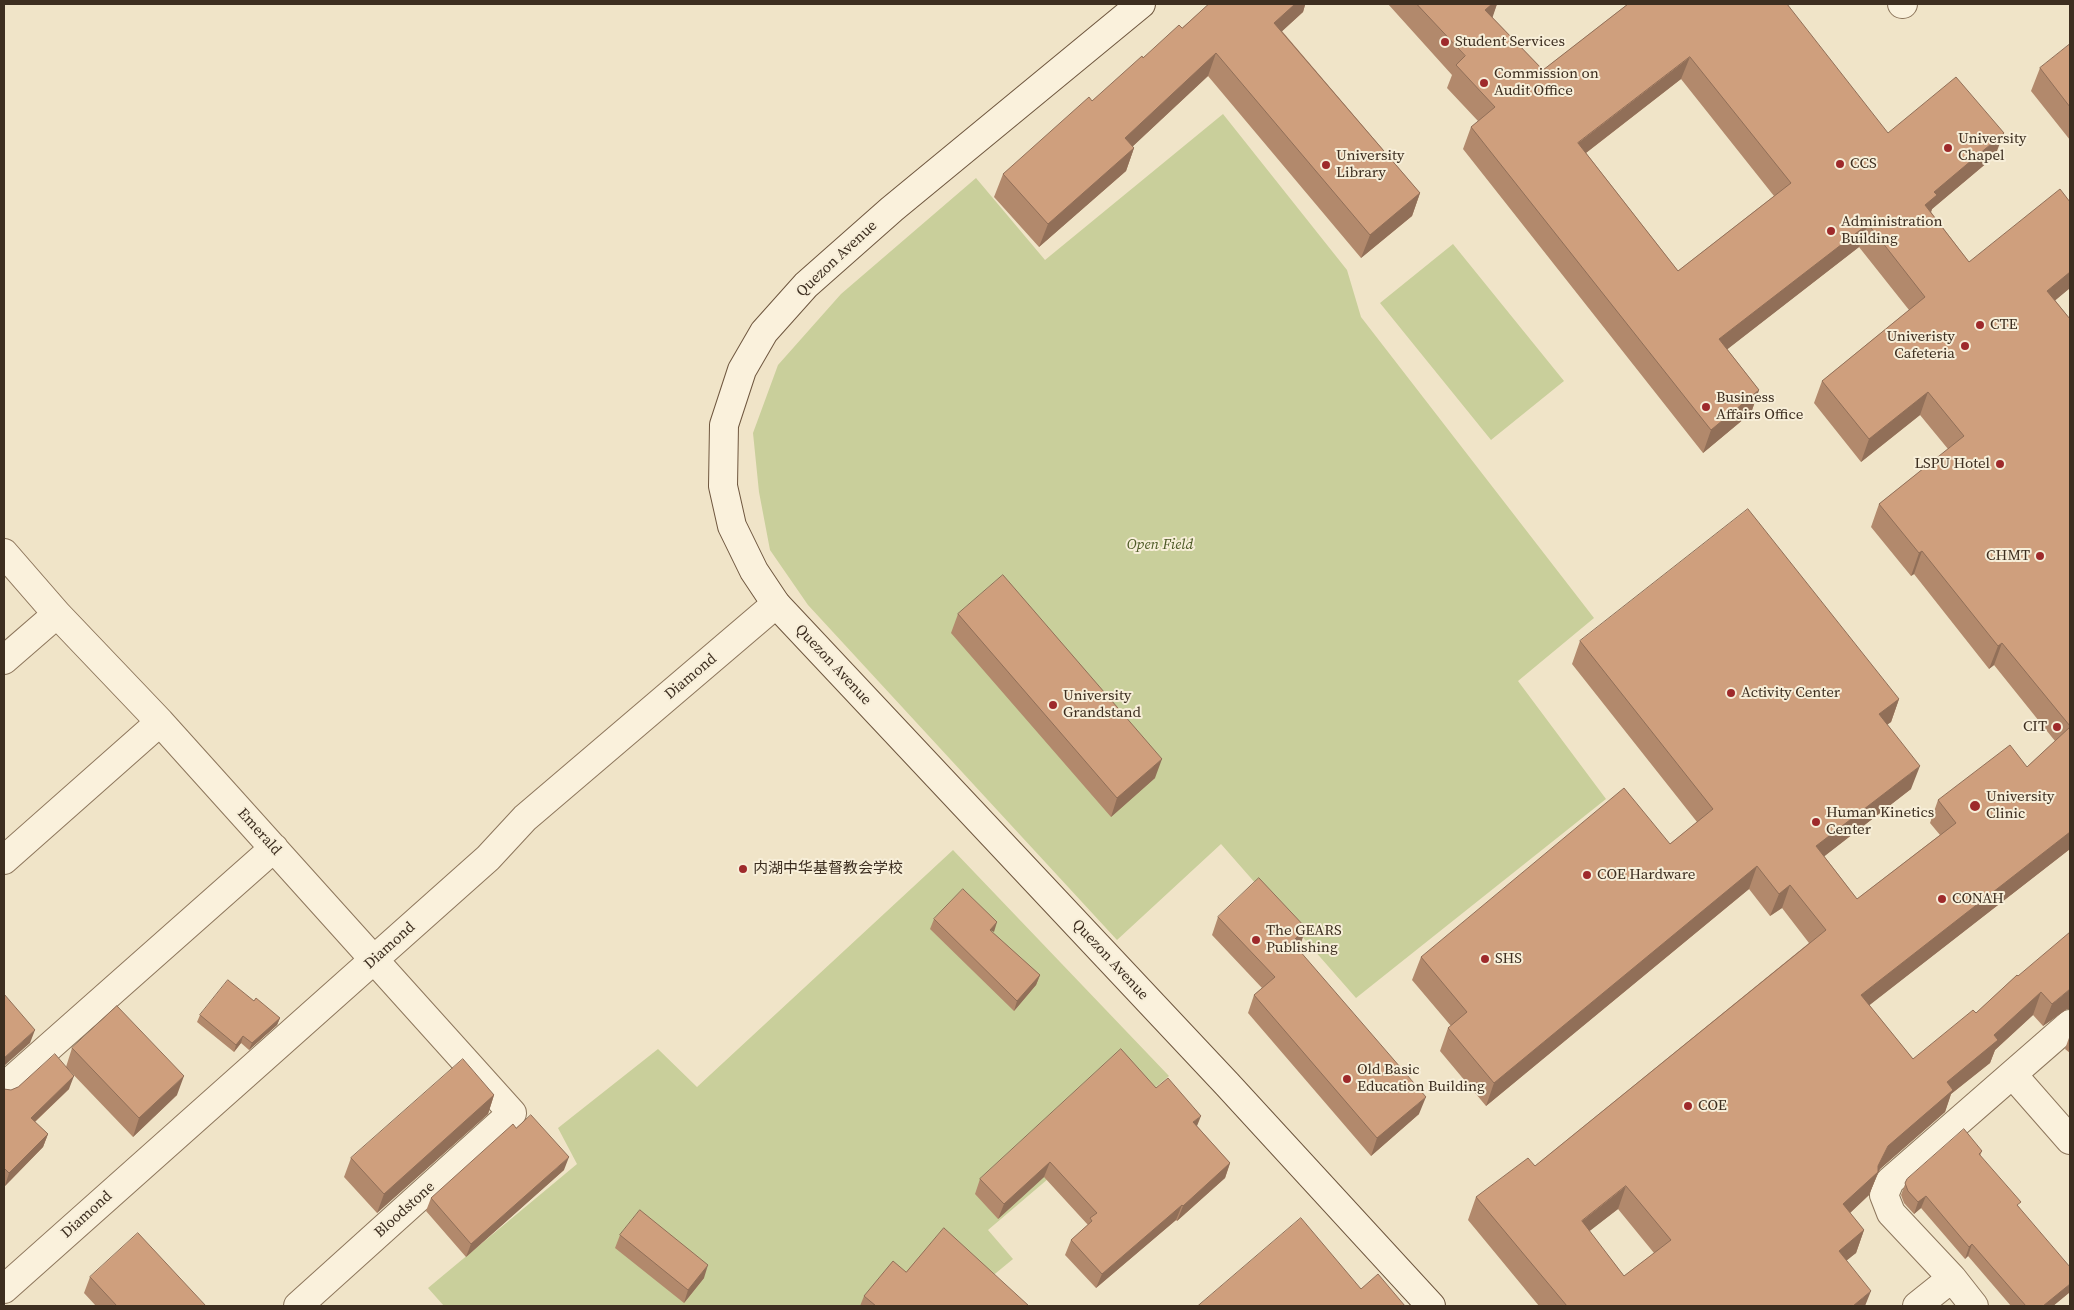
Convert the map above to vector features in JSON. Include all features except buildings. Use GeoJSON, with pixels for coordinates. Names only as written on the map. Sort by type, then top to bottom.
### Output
{"type":"FeatureCollection","features":[{"type":"Feature","properties":{"kind":"street","name":"Quezon Avenue"},"geometry":{"type":"LineString","coordinates":[[1141,4],[892,209],[806,285],[764,332],[742,370],[724,425],[722,486],[732,526],[754,571],[776,604],[1227,1084],[1431,1306]]}},
{"type":"Feature","properties":{"kind":"street","name":"Emerald"},"geometry":{"type":"LineString","coordinates":[[4,553],[57,614],[160,722],[512,1113]]}},
{"type":"Feature","properties":{"kind":"street","name":"Diamond"},"geometry":{"type":"LineString","coordinates":[[4,1289],[488,858],[525,818],[776,604]]}},
{"type":"Feature","properties":{"kind":"street"},"geometry":{"type":"LineString","coordinates":[[4,660],[57,614]]}},
{"type":"Feature","properties":{"kind":"street"},"geometry":{"type":"LineString","coordinates":[[4,860],[160,722]]}},
{"type":"Feature","properties":{"kind":"street"},"geometry":{"type":"LineString","coordinates":[[4,1087],[274,848]]}},
{"type":"Feature","properties":{"kind":"street"},"geometry":{"type":"LineString","coordinates":[[1974,1306],[1952,1278],[1891,1213],[1884,1196],[1890,1181],[2070,1024]]}},
{"type":"Feature","properties":{"kind":"street"},"geometry":{"type":"LineString","coordinates":[[2013,1075],[2070,1140]]}},
{"type":"Feature","properties":{"kind":"street","name":"Bloodstone"},"geometry":{"type":"LineString","coordinates":[[298,1306],[512,1113]]}},
{"type":"Feature","properties":{"kind":"street"},"geometry":{"type":"LineString","coordinates":[[1917,1306],[1952,1278]]}},
{"type":"Feature","properties":{"kind":"green space","name":"Open Field"},"geometry":{"type":"Polygon","coordinates":[[[1223,114],[1347,270],[1361,317],[1594,618],[1518,681],[1606,799],[1356,998],[1221,844],[1117,940],[808,605],[770,550],[759,492],[753,433],[778,365],[841,294],[976,178],[1045,260],[1223,114]]]}},
{"type":"Feature","properties":{"kind":"green space"},"geometry":{"type":"Polygon","coordinates":[[[1453,244],[1564,381],[1491,440],[1380,303],[1453,244]]]}},
{"type":"Feature","properties":{"kind":"green space"},"geometry":{"type":"Polygon","coordinates":[[[953,850],[1169,1076],[988,1230],[1013,1259],[956,1306],[444,1306],[428,1288],[577,1164],[558,1128],[658,1049],[697,1087],[953,850]]]}},
{"type":"Feature","properties":{"kind":"place","name":"Student Services"},"geometry":{"type":"Point","coordinates":[1445,42]}},
{"type":"Feature","properties":{"kind":"place","name":"Commission on Audit Office"},"geometry":{"type":"Point","coordinates":[1484,83]}},
{"type":"Feature","properties":{"kind":"place","name":"University Chapel"},"geometry":{"type":"Point","coordinates":[1948,148]}},
{"type":"Feature","properties":{"kind":"place","name":"CCS"},"geometry":{"type":"Point","coordinates":[1840,164]}},
{"type":"Feature","properties":{"kind":"place","name":"University Library"},"geometry":{"type":"Point","coordinates":[1326,165]}},
{"type":"Feature","properties":{"kind":"place","name":"Administration Building"},"geometry":{"type":"Point","coordinates":[1831,231]}},
{"type":"Feature","properties":{"kind":"place","name":"CTE"},"geometry":{"type":"Point","coordinates":[1980,325]}},
{"type":"Feature","properties":{"kind":"place","name":"Univeristy Cafeteria"},"geometry":{"type":"Point","coordinates":[1965,346]}},
{"type":"Feature","properties":{"kind":"place","name":"Business Affairs Office"},"geometry":{"type":"Point","coordinates":[1706,407]}},
{"type":"Feature","properties":{"kind":"place","name":"LSPU Hotel"},"geometry":{"type":"Point","coordinates":[2000,464]}},
{"type":"Feature","properties":{"kind":"place","name":"CHMT"},"geometry":{"type":"Point","coordinates":[2040,556]}},
{"type":"Feature","properties":{"kind":"place","name":"Activity Center"},"geometry":{"type":"Point","coordinates":[1731,693]}},
{"type":"Feature","properties":{"kind":"place","name":"University Grandstand"},"geometry":{"type":"Point","coordinates":[1053,705]}},
{"type":"Feature","properties":{"kind":"place","name":"CIT"},"geometry":{"type":"Point","coordinates":[2057,727]}},
{"type":"Feature","properties":{"kind":"place","name":"University Clinic"},"geometry":{"type":"Point","coordinates":[1975,806]}},
{"type":"Feature","properties":{"kind":"place","name":"Human Kinetics Center"},"geometry":{"type":"Point","coordinates":[1816,822]}},
{"type":"Feature","properties":{"kind":"place","name":"内湖中华基督教会学校"},"geometry":{"type":"Point","coordinates":[743,869]}},
{"type":"Feature","properties":{"kind":"place","name":"COE Hardware"},"geometry":{"type":"Point","coordinates":[1587,875]}},
{"type":"Feature","properties":{"kind":"place","name":"CONAH"},"geometry":{"type":"Point","coordinates":[1942,899]}},
{"type":"Feature","properties":{"kind":"place","name":"The GEARS Publishing"},"geometry":{"type":"Point","coordinates":[1256,940]}},
{"type":"Feature","properties":{"kind":"place","name":"SHS"},"geometry":{"type":"Point","coordinates":[1485,959]}},
{"type":"Feature","properties":{"kind":"place","name":"Old Basic Education Building"},"geometry":{"type":"Point","coordinates":[1347,1079]}},
{"type":"Feature","properties":{"kind":"place","name":"COE"},"geometry":{"type":"Point","coordinates":[1688,1106]}}]}
